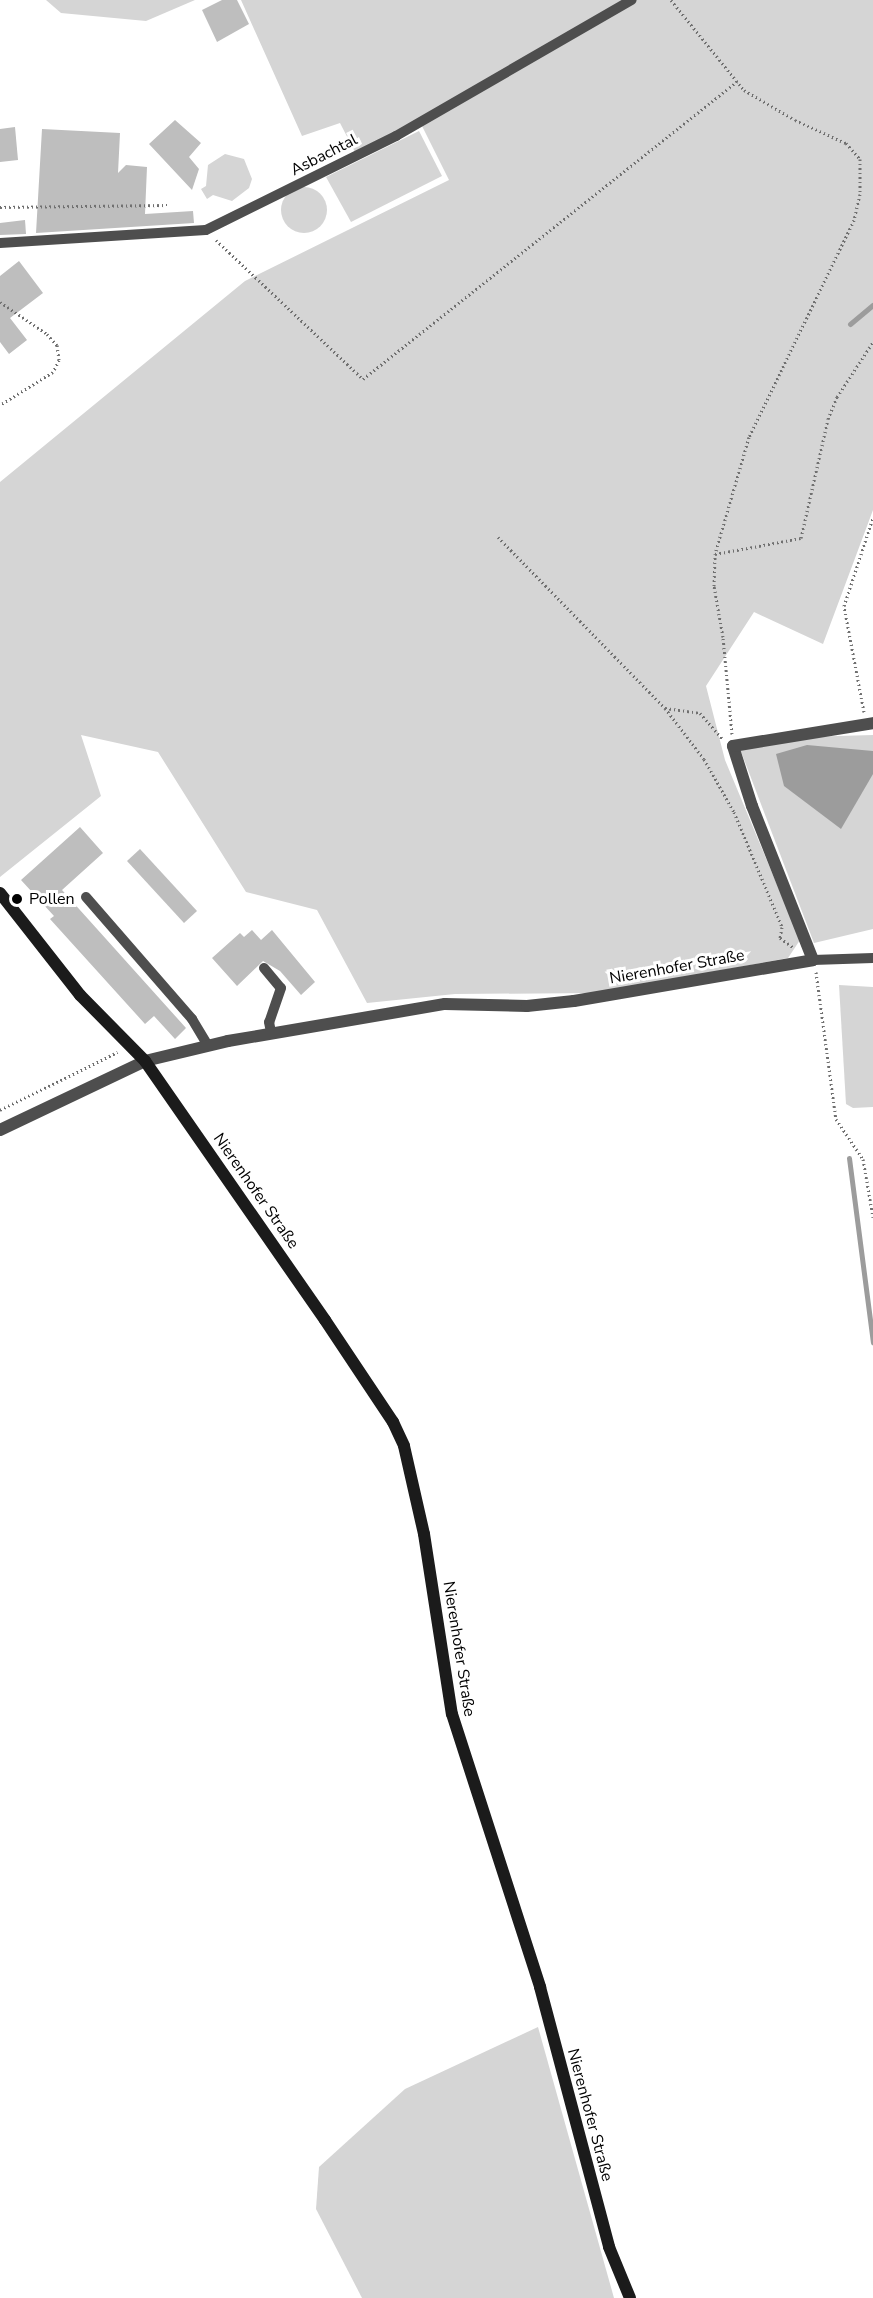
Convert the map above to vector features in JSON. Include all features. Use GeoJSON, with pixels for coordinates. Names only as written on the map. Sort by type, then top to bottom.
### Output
{"type":"FeatureCollection","features":[{"type":"Feature","properties":{"kind":"street"},"geometry":{"type":"LineString","coordinates":[[810,960],[752,806],[733,746],[870,722]]}},
{"type":"Feature","properties":{"kind":"street","name":"Nierenhofer Straße"},"geometry":{"type":"LineString","coordinates":[[0,893],[80,995],[145,1061],[325,1320],[393,1422],[404,1446],[424,1534],[452,1714],[540,1987],[609,2247],[630,2298]]}},
{"type":"Feature","properties":{"kind":"street","name":"Nierenhofer Straße"},"geometry":{"type":"LineString","coordinates":[[145,1061],[271,1032],[445,1004],[527,1006],[574,1001],[810,960]]}},
{"type":"Feature","properties":{"kind":"street"},"geometry":{"type":"LineString","coordinates":[[0,1130],[145,1061]]}},
{"type":"Feature","properties":{"kind":"lane","name":"Asbachtal"},"geometry":{"type":"LineString","coordinates":[[0,243],[206,230],[396,136],[632,0]]}},
{"type":"Feature","properties":{"kind":"lane"},"geometry":{"type":"LineString","coordinates":[[86,897],[192,1019],[208,1046]]}},
{"type":"Feature","properties":{"kind":"lane"},"geometry":{"type":"LineString","coordinates":[[810,960],[873,957]]}},
{"type":"Feature","properties":{"kind":"lane"},"geometry":{"type":"LineString","coordinates":[[264,968],[281,988],[269,1022],[271,1032]]}},
{"type":"Feature","properties":{"kind":"path"},"geometry":{"type":"LineString","coordinates":[[671,0],[744,90],[795,120],[846,143],[860,159],[860,194],[854,220],[749,437],[715,554],[714,586],[723,637],[733,746]]}},
{"type":"Feature","properties":{"kind":"path"},"geometry":{"type":"LineString","coordinates":[[206,230],[363,379],[737,81]]}},
{"type":"Feature","properties":{"kind":"path"},"geometry":{"type":"LineString","coordinates":[[0,207],[167,205]]}},
{"type":"Feature","properties":{"kind":"path"},"geometry":{"type":"LineString","coordinates":[[0,302],[47,334],[57,345],[59,360],[53,372],[0,405]]}},
{"type":"Feature","properties":{"kind":"path"},"geometry":{"type":"LineString","coordinates":[[715,554],[801,538],[828,419],[837,397],[873,342]]}},
{"type":"Feature","properties":{"kind":"path"},"geometry":{"type":"LineString","coordinates":[[870,722],[844,606],[873,518]]}},
{"type":"Feature","properties":{"kind":"path"},"geometry":{"type":"LineString","coordinates":[[498,537],[665,708],[704,759],[734,812],[782,927],[780,938],[810,960],[818,976],[836,1119],[863,1159],[873,1217]]}},
{"type":"Feature","properties":{"kind":"path"},"geometry":{"type":"LineString","coordinates":[[665,708],[700,713],[716,735],[733,746]]}},
{"type":"Feature","properties":{"kind":"path"},"geometry":{"type":"LineString","coordinates":[[0,1110],[130,1046]]}},
{"type":"Feature","properties":{"kind":"shaded area"},"geometry":{"type":"Polygon","coordinates":[[[46,0],[195,0],[146,21],[61,13],[46,0]]]}},
{"type":"Feature","properties":{"kind":"shaded area"},"geometry":{"type":"Polygon","coordinates":[[[241,0],[873,0],[873,510],[823,644],[754,612],[706,686],[725,760],[800,940],[788,958],[597,993],[455,994],[367,1003],[317,910],[246,892],[158,752],[81,735],[101,796],[0,877],[0,482],[245,281],[449,180],[422,126],[357,156],[340,123],[302,136],[241,0]]]}},
{"type":"Feature","properties":{"kind":"shaded area"},"geometry":{"type":"Polygon","coordinates":[[[419,131],[442,176],[351,222],[326,177],[419,131]]]}},
{"type":"Feature","properties":{"kind":"shaded area"},"geometry":{"type":"Polygon","coordinates":[[[225,154],[244,159],[252,179],[249,188],[232,201],[213,195],[207,199],[201,189],[206,186],[208,165],[225,154]]]}},
{"type":"Feature","properties":{"kind":"shaded area"},"geometry":{"type":"Polygon","coordinates":[[[304,187],[320,194],[327,210],[320,226],[304,233],[288,226],[281,210],[288,194],[304,187]]]}},
{"type":"Feature","properties":{"kind":"shaded area"},"geometry":{"type":"Polygon","coordinates":[[[873,735],[873,929],[814,943],[740,749],[803,737],[873,735]]]}},
{"type":"Feature","properties":{"kind":"shaded area"},"geometry":{"type":"Polygon","coordinates":[[[807,745],[873,751],[873,774],[841,829],[784,786],[776,754],[807,745]]]}},
{"type":"Feature","properties":{"kind":"shaded area"},"geometry":{"type":"Polygon","coordinates":[[[839,985],[873,987],[873,1107],[853,1108],[846,1104],[839,985]]]}},
{"type":"Feature","properties":{"kind":"shaded area"},"geometry":{"type":"Polygon","coordinates":[[[538,2027],[614,2298],[362,2298],[316,2209],[319,2167],[405,2089],[538,2027]]]}},
{"type":"Feature","properties":{"kind":"building"},"geometry":{"type":"Polygon","coordinates":[[[222,0],[237,0],[249,24],[217,42],[202,10],[222,0]]]}},
{"type":"Feature","properties":{"kind":"building"},"geometry":{"type":"Polygon","coordinates":[[[175,120],[201,143],[189,157],[199,169],[192,190],[149,144],[175,120]]]}},
{"type":"Feature","properties":{"kind":"building"},"geometry":{"type":"Polygon","coordinates":[[[15,127],[18,160],[0,162],[0,129],[15,127]]]}},
{"type":"Feature","properties":{"kind":"building"},"geometry":{"type":"Polygon","coordinates":[[[42,129],[120,133],[118,173],[126,165],[147,167],[145,214],[193,211],[194,223],[36,233],[42,129]]]}},
{"type":"Feature","properties":{"kind":"building"},"geometry":{"type":"Polygon","coordinates":[[[25,220],[26,234],[0,235],[0,223],[25,220]]]}},
{"type":"Feature","properties":{"kind":"building"},"geometry":{"type":"Polygon","coordinates":[[[19,261],[43,293],[10,318],[27,340],[9,354],[0,342],[0,276],[19,261]]]}},
{"type":"Feature","properties":{"kind":"building"},"geometry":{"type":"Polygon","coordinates":[[[80,827],[103,853],[62,890],[186,1028],[175,1039],[154,1016],[145,1024],[50,919],[54,916],[21,880],[80,827]]]}},
{"type":"Feature","properties":{"kind":"building"},"geometry":{"type":"Polygon","coordinates":[[[140,849],[197,911],[184,923],[127,861],[140,849]]]}},
{"type":"Feature","properties":{"kind":"building"},"geometry":{"type":"Polygon","coordinates":[[[252,930],[261,940],[272,930],[315,982],[301,995],[280,971],[263,961],[237,986],[212,958],[240,933],[244,937],[252,930]]]}},
{"type":"Feature","properties":{"kind":"waterway"},"geometry":{"type":"LineString","coordinates":[[850,324],[873,305]]}},
{"type":"Feature","properties":{"kind":"waterway"},"geometry":{"type":"LineString","coordinates":[[849,1158],[873,1342]]}},
{"type":"Feature","properties":{"kind":"place","name":"Pollen"},"geometry":{"type":"Point","coordinates":[17,899]}}]}
